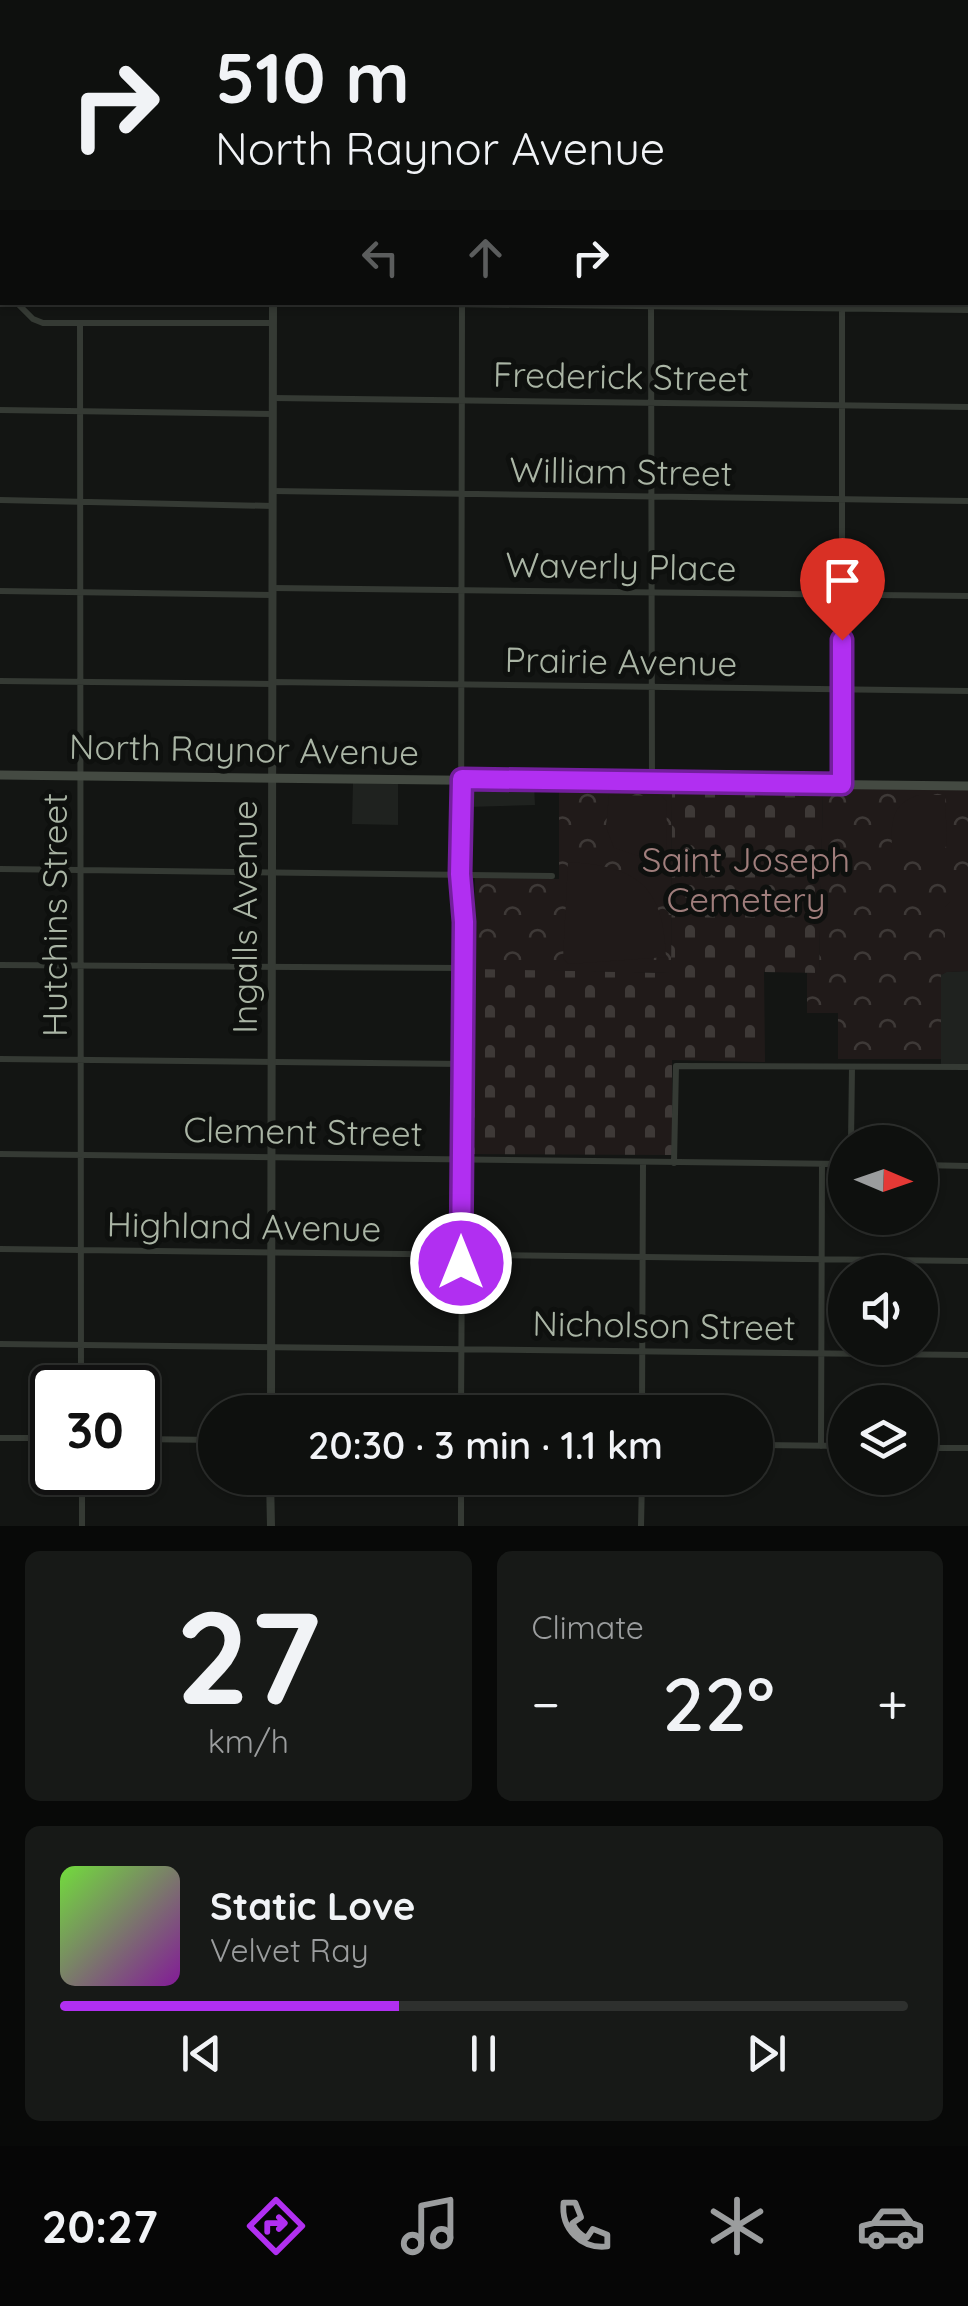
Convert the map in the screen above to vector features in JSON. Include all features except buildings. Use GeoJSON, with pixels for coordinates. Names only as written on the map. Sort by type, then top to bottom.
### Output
{"type":"FeatureCollection","features":[{"type":"Feature","properties":{"kind":"main road","name":"North Raynor Avenue"},"geometry":{"type":"LineString","coordinates":[[0,775],[968,786]]}},
{"type":"Feature","properties":{"kind":"street"},"geometry":{"type":"LineString","coordinates":[[19,305],[43,323],[272,323]]}},
{"type":"Feature","properties":{"kind":"street","name":"Ingalls Avenue"},"geometry":{"type":"LineString","coordinates":[[271,1395],[273,305]]}},
{"type":"Feature","properties":{"kind":"street"},"geometry":{"type":"LineString","coordinates":[[460,1395],[462,305]]}},
{"type":"Feature","properties":{"kind":"street"},"geometry":{"type":"LineString","coordinates":[[652,783],[651,305],[968,310]]}},
{"type":"Feature","properties":{"kind":"street"},"geometry":{"type":"LineString","coordinates":[[842,306],[842,784]]}},
{"type":"Feature","properties":{"kind":"street","name":"Hutchins Street"},"geometry":{"type":"LineString","coordinates":[[80,323],[81,1365]]}},
{"type":"Feature","properties":{"kind":"street","name":"Frederick Street"},"geometry":{"type":"LineString","coordinates":[[273,398],[968,407]]}},
{"type":"Feature","properties":{"kind":"street"},"geometry":{"type":"LineString","coordinates":[[0,410],[272,414]]}},
{"type":"Feature","properties":{"kind":"street","name":"William Street"},"geometry":{"type":"LineString","coordinates":[[273,491],[968,501]]}},
{"type":"Feature","properties":{"kind":"street"},"geometry":{"type":"LineString","coordinates":[[0,500],[273,506]]}},
{"type":"Feature","properties":{"kind":"street","name":"Waverly Place"},"geometry":{"type":"LineString","coordinates":[[0,591],[652,591],[968,596]]}},
{"type":"Feature","properties":{"kind":"street","name":"Prairie Avenue"},"geometry":{"type":"LineString","coordinates":[[0,681],[968,691]]}},
{"type":"Feature","properties":{"kind":"street"},"geometry":{"type":"LineString","coordinates":[[0,870],[552,876]]}},
{"type":"Feature","properties":{"kind":"street"},"geometry":{"type":"LineString","coordinates":[[0,965],[463,968]]}},
{"type":"Feature","properties":{"kind":"street"},"geometry":{"type":"LineString","coordinates":[[0,1058],[463,1064]]}},
{"type":"Feature","properties":{"kind":"street"},"geometry":{"type":"LineString","coordinates":[[674,1162],[676,1066],[968,1067]]}},
{"type":"Feature","properties":{"kind":"street"},"geometry":{"type":"LineString","coordinates":[[851,1125],[852,1067]]}},
{"type":"Feature","properties":{"kind":"street","name":"Clement Street"},"geometry":{"type":"LineString","coordinates":[[0,1154],[828,1164]]}},
{"type":"Feature","properties":{"kind":"street"},"geometry":{"type":"LineString","coordinates":[[642,1395],[643,1162]]}},
{"type":"Feature","properties":{"kind":"street"},"geometry":{"type":"LineString","coordinates":[[820,1446],[822,1164]]}},
{"type":"Feature","properties":{"kind":"street"},"geometry":{"type":"LineString","coordinates":[[938,1165],[968,1166]]}},
{"type":"Feature","properties":{"kind":"street","name":"Highland Avenue"},"geometry":{"type":"LineString","coordinates":[[0,1249],[968,1261]]}},
{"type":"Feature","properties":{"kind":"street","name":"Nicholson Street"},"geometry":{"type":"LineString","coordinates":[[0,1344],[968,1354]]}},
{"type":"Feature","properties":{"kind":"street"},"geometry":{"type":"LineString","coordinates":[[0,1438],[30,1438]]}},
{"type":"Feature","properties":{"kind":"street"},"geometry":{"type":"LineString","coordinates":[[160,1439],[198,1440]]}},
{"type":"Feature","properties":{"kind":"street"},"geometry":{"type":"LineString","coordinates":[[773,1445],[828,1446]]}},
{"type":"Feature","properties":{"kind":"street"},"geometry":{"type":"LineString","coordinates":[[938,1448],[968,1448]]}},
{"type":"Feature","properties":{"kind":"street"},"geometry":{"type":"LineString","coordinates":[[82,1495],[82,1526]]}},
{"type":"Feature","properties":{"kind":"street"},"geometry":{"type":"LineString","coordinates":[[270,1495],[270,1526]]}},
{"type":"Feature","properties":{"kind":"street"},"geometry":{"type":"LineString","coordinates":[[460,1495],[461,1526]]}},
{"type":"Feature","properties":{"kind":"street"},"geometry":{"type":"LineString","coordinates":[[642,1495],[642,1526]]}},
{"type":"Feature","properties":{"kind":"shaded area"},"geometry":{"type":"Polygon","coordinates":[[[353,783],[398,784],[398,825],[352,824],[353,783]]]}},
{"type":"Feature","properties":{"kind":"shaded area"},"geometry":{"type":"Polygon","coordinates":[[[469,785],[534,785],[535,805],[467,807],[469,785]]]}},
{"type":"Feature","properties":{"kind":"shaded area"},"geometry":{"type":"Polygon","coordinates":[[[968,971],[968,1069],[941,1069],[941,975],[968,971]]]}},
{"type":"Feature","properties":{"kind":"green space"},"geometry":{"type":"Polygon","coordinates":[[[559,785],[672,787],[671,973],[475,969],[475,878],[559,879],[559,785]]]}},
{"type":"Feature","properties":{"kind":"green space","name":"Saint Joseph Cemetery"},"geometry":{"type":"Polygon","coordinates":[[[672,787],[823,788],[819,973],[764,972],[765,1062],[672,1060],[672,1155],[466,1154],[468,968],[671,973],[672,787]]]}},
{"type":"Feature","properties":{"kind":"green space"},"geometry":{"type":"Polygon","coordinates":[[[823,788],[968,790],[968,971],[941,975],[941,1059],[838,1059],[838,1013],[807,1013],[807,973],[819,973],[823,788]]]}},
{"type":"Feature","properties":{"kind":"green space"},"geometry":{"type":"Polygon","coordinates":[[[609,795],[661,796],[667,801],[666,853],[638,856],[614,848],[606,827],[609,795]]]}},
{"type":"Feature","properties":{"kind":"green space"},"geometry":{"type":"Polygon","coordinates":[[[919,795],[945,795],[947,845],[944,849],[892,849],[898,809],[919,795]]]}},
{"type":"Feature","properties":{"kind":"green space"},"geometry":{"type":"Polygon","coordinates":[[[568,862],[612,868],[642,884],[659,912],[666,957],[569,964],[563,959],[568,862]]]}},
{"type":"Feature","properties":{"kind":"green space"},"geometry":{"type":"Polygon","coordinates":[[[951,901],[968,901],[968,970],[945,970],[945,907],[951,901]]]}},
{"type":"Feature","properties":{"kind":"route"},"geometry":{"type":"LineString","coordinates":[[461,1263],[462,779],[842,784],[842,640]]}}]}
